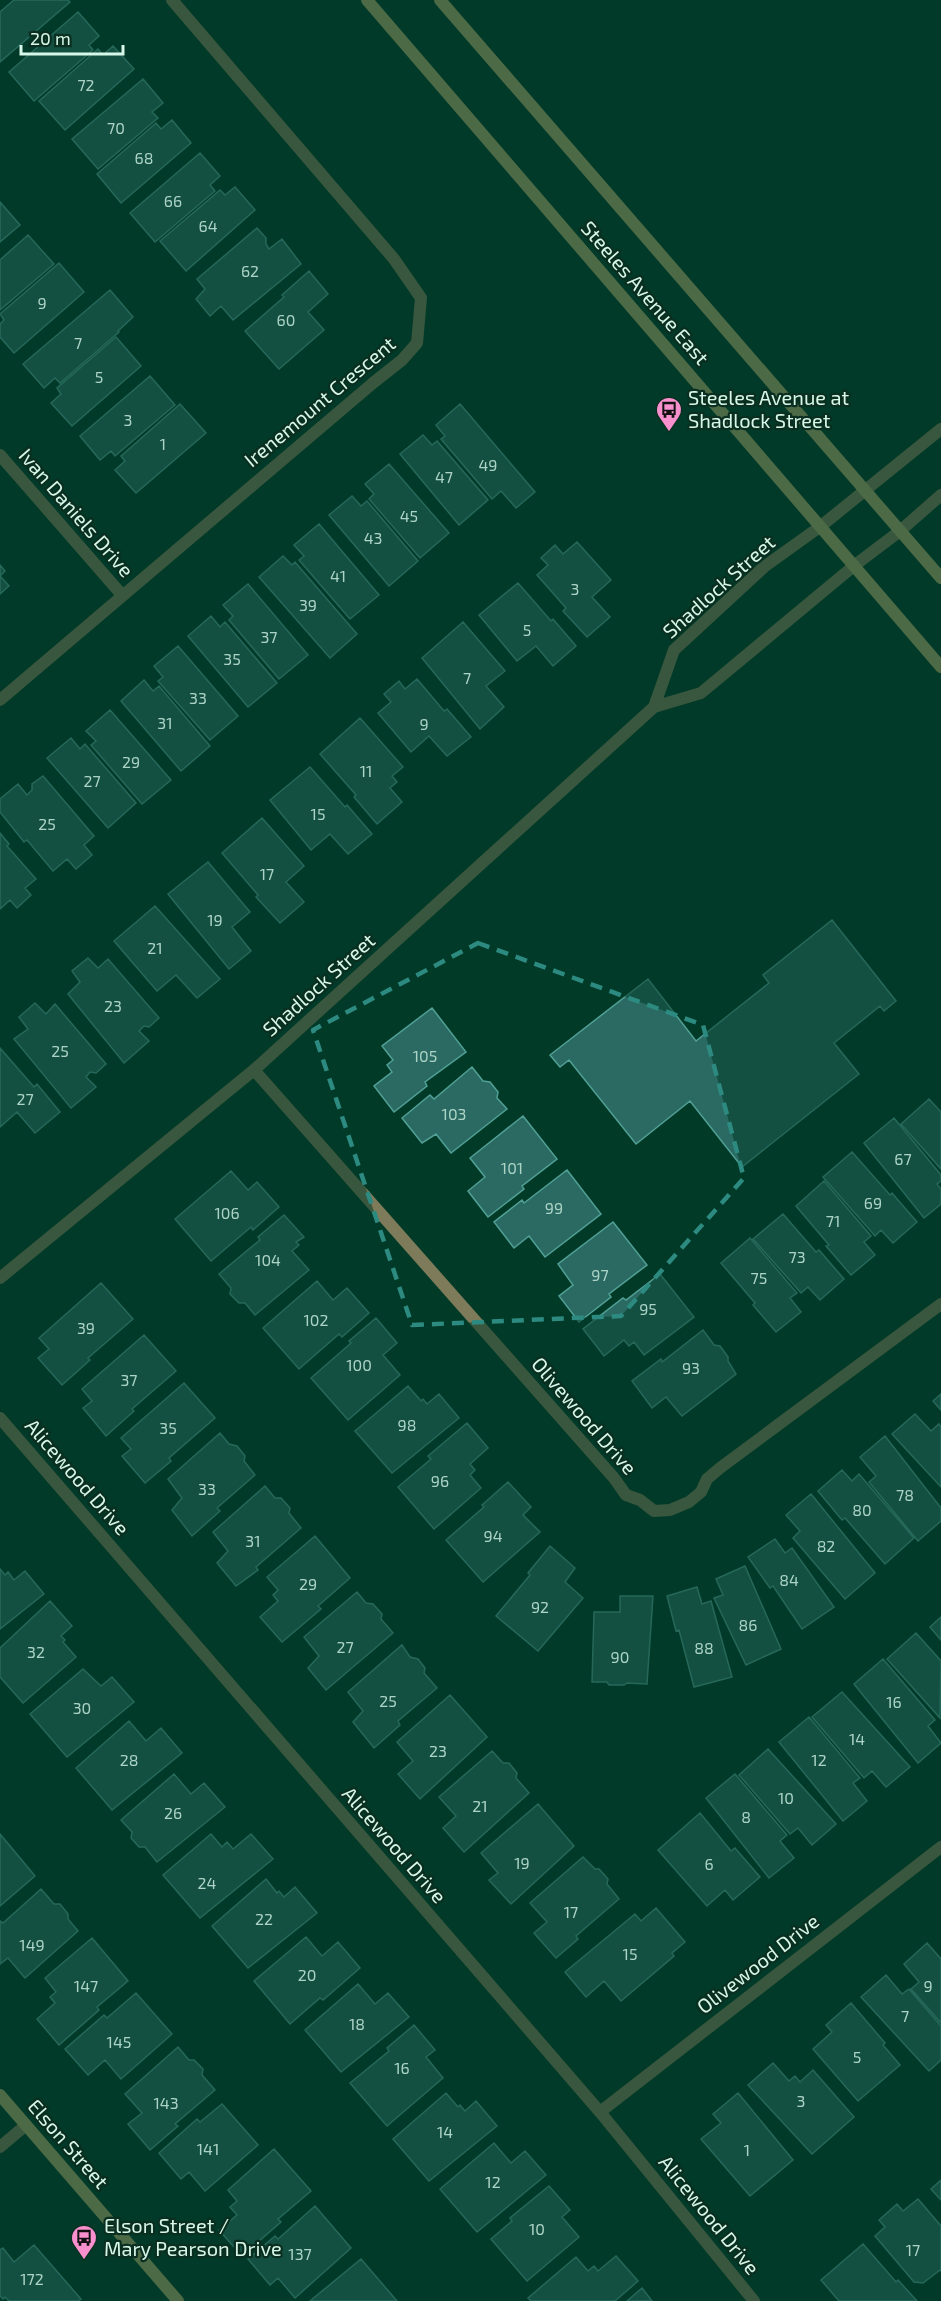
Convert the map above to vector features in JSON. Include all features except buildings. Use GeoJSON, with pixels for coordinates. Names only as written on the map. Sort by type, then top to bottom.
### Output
{"type":"FeatureCollection","features":[{"type":"Feature","properties":{"kind":"main road","name":"Steeles Avenue East"},"geometry":{"type":"LineString","coordinates":[[368,0],[941,667]]}},
{"type":"Feature","properties":{"kind":"main road","name":"Steeles Avenue East"},"geometry":{"type":"LineString","coordinates":[[440,0],[941,578]]}},
{"type":"Feature","properties":{"kind":"main road","name":"Elson Street"},"geometry":{"type":"LineString","coordinates":[[0,2095],[178,2301]]}},
{"type":"Feature","properties":{"kind":"street","name":"Irenemount Crescent"},"geometry":{"type":"LineString","coordinates":[[0,700],[402,360],[417,343],[421,298],[394,259],[172,0]]}},
{"type":"Feature","properties":{"kind":"street","name":"Shadlock Street"},"geometry":{"type":"LineString","coordinates":[[654,707],[674,650],[764,567],[821,526],[941,429]]}},
{"type":"Feature","properties":{"kind":"street","name":"Ivan Daniels Drive"},"geometry":{"type":"LineString","coordinates":[[0,455],[122,595]]}},
{"type":"Feature","properties":{"kind":"street","name":"Shadlock Street"},"geometry":{"type":"LineString","coordinates":[[0,1278],[254,1070],[654,707],[701,693],[941,495]]}},
{"type":"Feature","properties":{"kind":"street","name":"Olivewood Drive"},"geometry":{"type":"LineString","coordinates":[[254,1070],[614,1478],[626,1495],[640,1500],[654,1511],[670,1510],[689,1502],[701,1492],[707,1479],[720,1468],[941,1304]]}},
{"type":"Feature","properties":{"kind":"street","name":"Alicewood Drive"},"geometry":{"type":"LineString","coordinates":[[0,1418],[600,2112],[754,2301]]}},
{"type":"Feature","properties":{"kind":"street","name":"Olivewood Drive"},"geometry":{"type":"LineString","coordinates":[[600,2112],[941,1847]]}},
{"type":"Feature","properties":{"kind":"street"},"geometry":{"type":"LineString","coordinates":[[0,2147],[26,2125]]}},
{"type":"Feature","properties":{"kind":"highlighted area"},"geometry":{"type":"Polygon","coordinates":[[[478,943],[703,1025],[744,1178],[621,1316],[412,1325],[313,1030],[478,943]]]}},
{"type":"Feature","properties":{"kind":"place","name":"Steeles Avenue at Shadlock Street"},"geometry":{"type":"Point","coordinates":[669,433]}},
{"type":"Feature","properties":{"kind":"place","name":"Elson Street / Mary Pearson Drive"},"geometry":{"type":"Point","coordinates":[84,2261]}}]}
